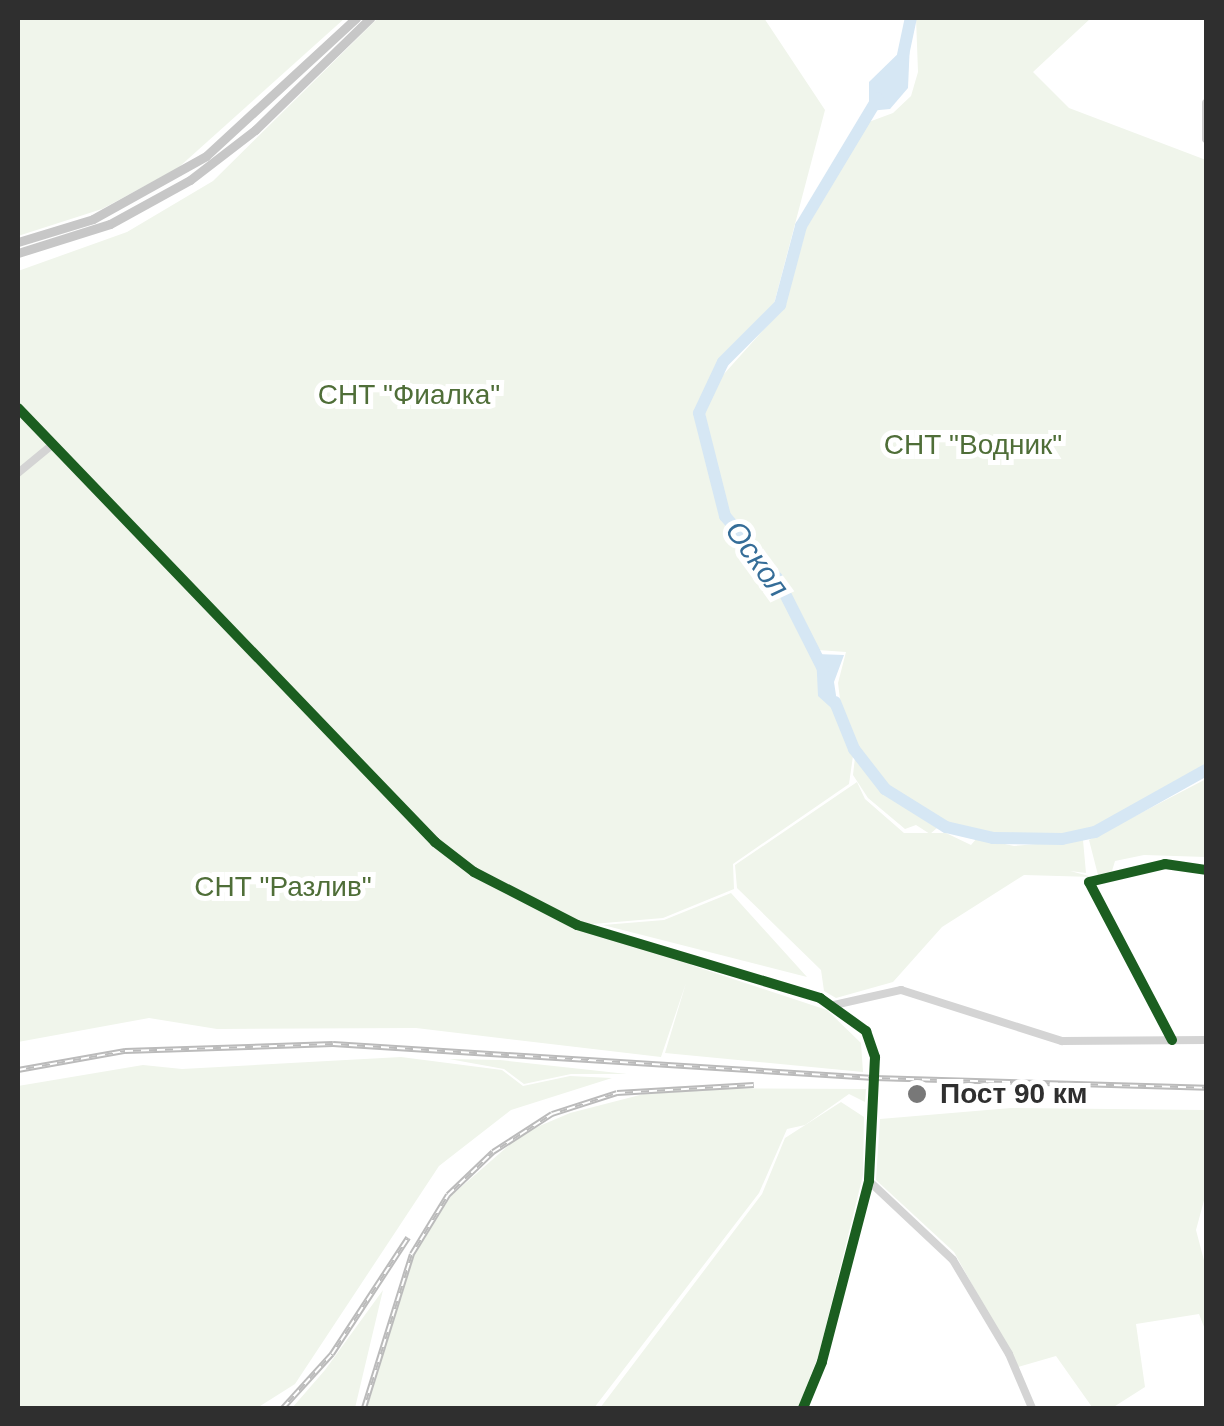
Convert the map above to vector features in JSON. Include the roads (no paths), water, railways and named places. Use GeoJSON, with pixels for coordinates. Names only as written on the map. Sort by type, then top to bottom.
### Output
{"type":"FeatureCollection","features":[{"type":"Feature","properties":{"kind":"main road"},"geometry":{"type":"LineString","coordinates":[[18,242],[93,219],[206,156],[356,18]]}},
{"type":"Feature","properties":{"kind":"main road"},"geometry":{"type":"LineString","coordinates":[[18,253],[110,224],[190,180],[254,130],[370,18]]}},
{"type":"Feature","properties":{"kind":"street"},"geometry":{"type":"LineString","coordinates":[[1206,103],[1206,139]]}},
{"type":"Feature","properties":{"kind":"street"},"geometry":{"type":"LineString","coordinates":[[18,408],[435,842],[474,872],[577,925],[834,1004],[866,1031],[874,1057],[868,1181],[822,1362],[803,1408]]}},
{"type":"Feature","properties":{"kind":"street"},"geometry":{"type":"LineString","coordinates":[[18,472],[52,444]]}},
{"type":"Feature","properties":{"kind":"street"},"geometry":{"type":"LineString","coordinates":[[1172,1040],[1090,882],[1166,864],[1206,870]]}},
{"type":"Feature","properties":{"kind":"street"},"geometry":{"type":"LineString","coordinates":[[834,1004],[901,990],[1062,1041],[1206,1040]]}},
{"type":"Feature","properties":{"kind":"street"},"geometry":{"type":"LineString","coordinates":[[868,1181],[953,1260],[1009,1354],[1032,1408]]}},
{"type":"Feature","properties":{"kind":"water"},"geometry":{"type":"Polygon","coordinates":[[[910,42],[908,88],[890,109],[869,111],[869,82],[910,42]]]}},
{"type":"Feature","properties":{"kind":"water"},"geometry":{"type":"Polygon","coordinates":[[[816,654],[844,655],[834,682],[839,715],[818,696],[816,654]]]}},
{"type":"Feature","properties":{"kind":"waterway","name":"Оскол"},"geometry":{"type":"LineString","coordinates":[[903,55],[911,18]]}},
{"type":"Feature","properties":{"kind":"waterway","name":"Оскол"},"geometry":{"type":"LineString","coordinates":[[823,669],[777,578],[725,516],[699,413],[723,362],[780,305],[801,226],[878,98]]}},
{"type":"Feature","properties":{"kind":"waterway","name":"Оскол"},"geometry":{"type":"LineString","coordinates":[[835,702],[854,749],[885,789],[946,827],[993,838],[1062,839],[1095,832],[1206,770]]}},
{"type":"Feature","properties":{"kind":"railway"},"geometry":{"type":"LineString","coordinates":[[18,1070],[125,1051],[333,1044],[874,1078],[1206,1088]]}},
{"type":"Feature","properties":{"kind":"railway"},"geometry":{"type":"LineString","coordinates":[[364,1408],[412,1254],[448,1195],[493,1152],[552,1114],[617,1093],[754,1085]]}},
{"type":"Feature","properties":{"kind":"railway"},"geometry":{"type":"LineString","coordinates":[[283,1408],[332,1354],[408,1238]]}},
{"type":"Feature","properties":{"kind":"place","name":"Пост 90 км"},"geometry":{"type":"Point","coordinates":[917,1094]}},
{"type":"Feature","properties":{"kind":"park label","name":"СНТ \"Фиалка\""},"geometry":{"type":"Point","coordinates":[409,395]}},
{"type":"Feature","properties":{"kind":"park label","name":"СНТ \"Водник\""},"geometry":{"type":"Point","coordinates":[973,445]}},
{"type":"Feature","properties":{"kind":"park label","name":"СНТ \"Разлив\""},"geometry":{"type":"Point","coordinates":[283,887]}}]}
